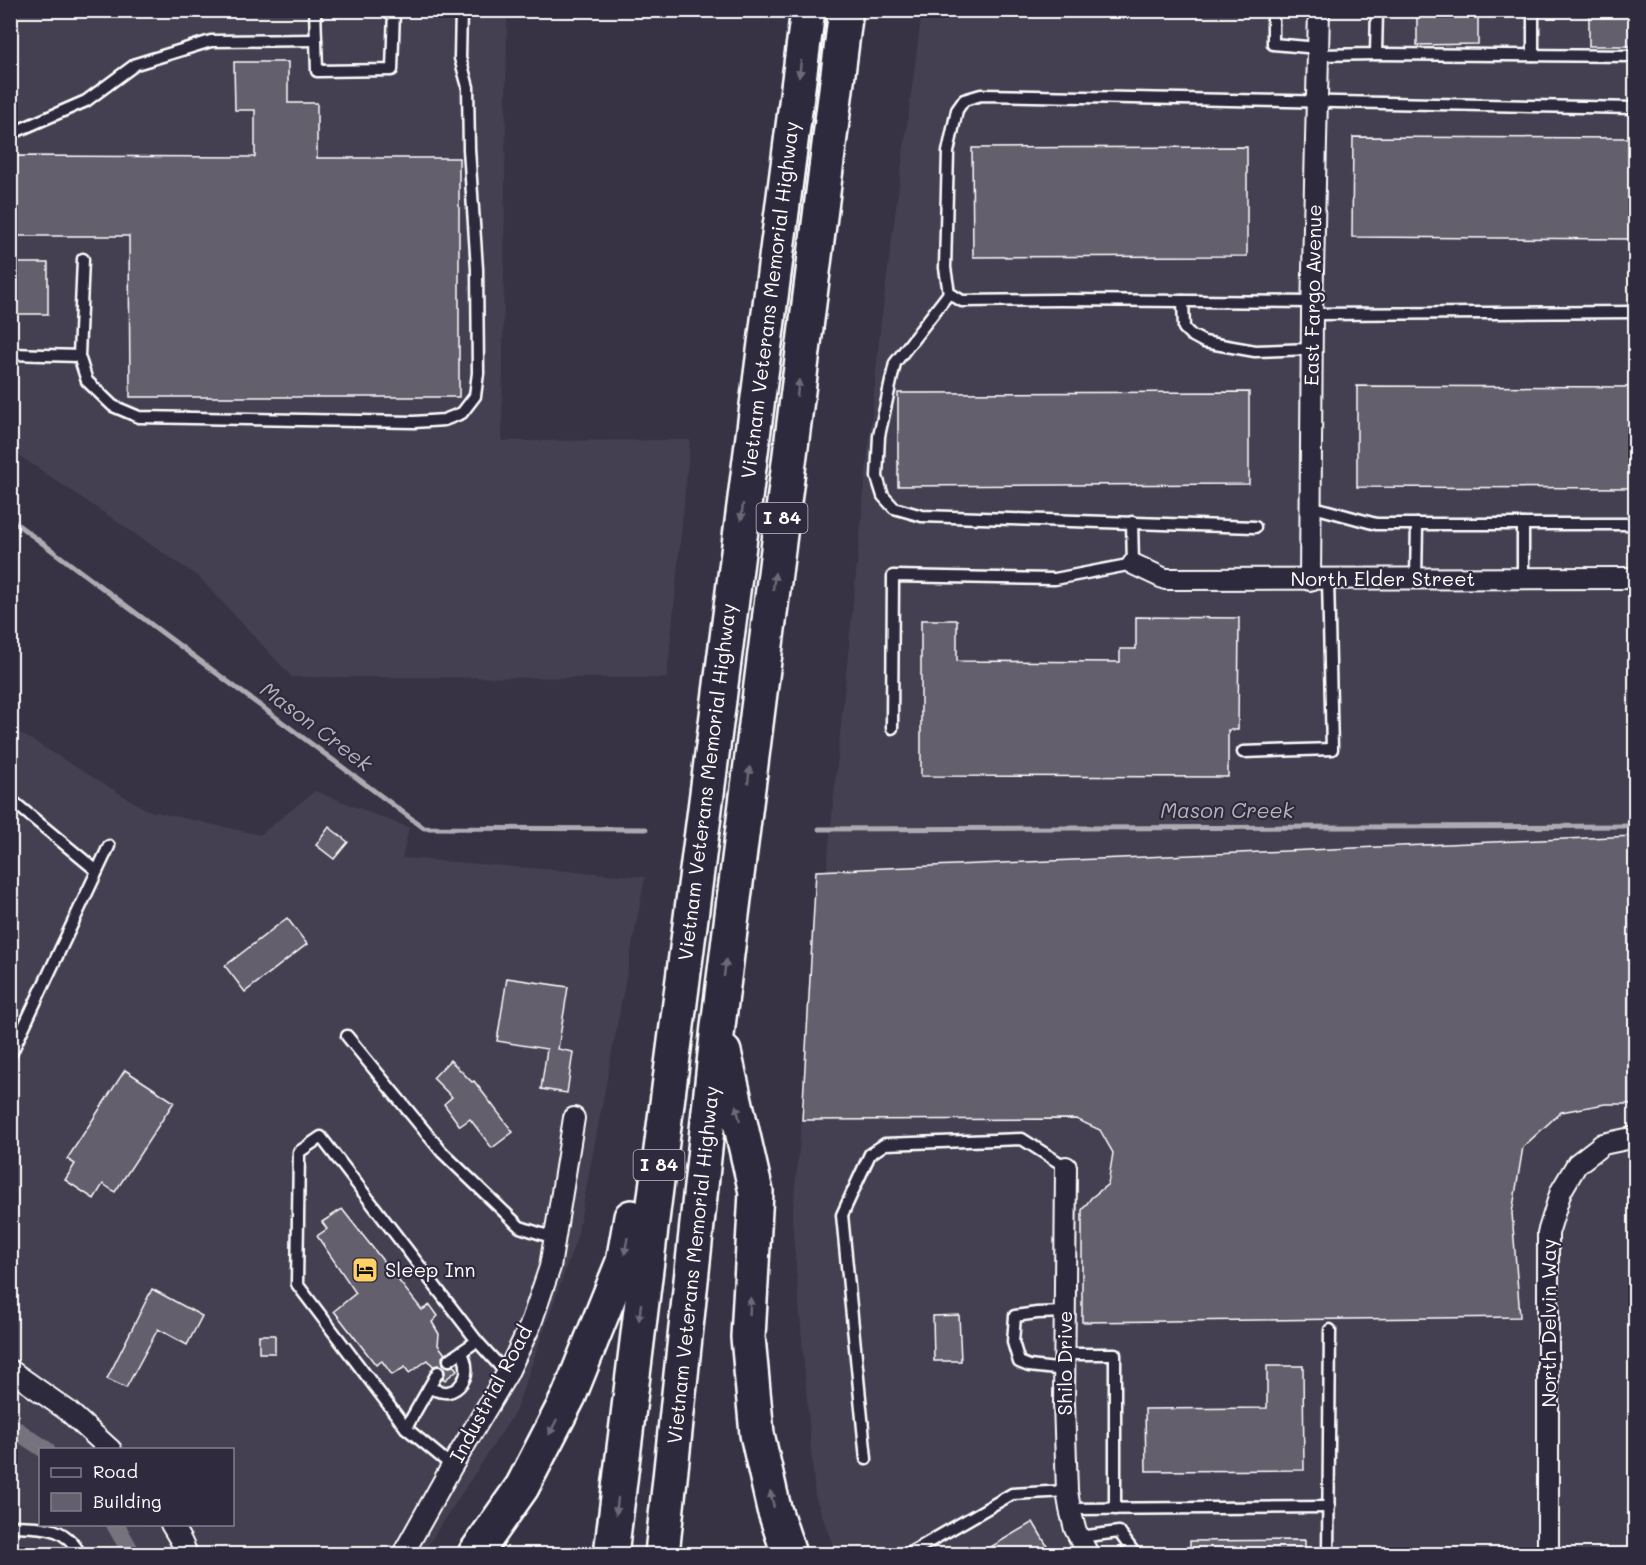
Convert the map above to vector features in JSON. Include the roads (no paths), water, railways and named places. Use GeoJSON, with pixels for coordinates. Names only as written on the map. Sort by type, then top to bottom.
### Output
{"type":"FeatureCollection","features":[{"type":"Feature","properties":{"kind":"highway","name":"Vietnam Veterans Memorial Highway"},"geometry":{"type":"LineString","coordinates":[[611,1554],[708,775],[808,10]]}},
{"type":"Feature","properties":{"kind":"highway","name":"Vietnam Veterans Memorial Highway"},"geometry":{"type":"LineString","coordinates":[[662,1554],[718,1026],[846,10]]}},
{"type":"Feature","properties":{"kind":"highway"},"geometry":{"type":"LineString","coordinates":[[475,1554],[522,1487],[569,1396],[623,1262],[708,775]]}},
{"type":"Feature","properties":{"kind":"highway"},"geometry":{"type":"LineString","coordinates":[[718,1026],[756,1192],[748,1337],[757,1434],[774,1509],[789,1554]]}},
{"type":"Feature","properties":{"kind":"street","name":"East Fargo Avenue"},"geometry":{"type":"LineString","coordinates":[[1319,10],[1311,349],[1310,506],[1319,580]]}},
{"type":"Feature","properties":{"kind":"street","name":"North Elder Street"},"geometry":{"type":"LineString","coordinates":[[1133,564],[1165,579],[1635,578]]}},
{"type":"Feature","properties":{"kind":"street","name":"Industrial Road"},"geometry":{"type":"LineString","coordinates":[[403,1554],[507,1374],[530,1326],[549,1267],[574,1118]]}},
{"type":"Feature","properties":{"kind":"street","name":"North Delvin Way"},"geometry":{"type":"LineString","coordinates":[[1548,1554],[1548,1233],[1561,1191],[1577,1164],[1603,1144],[1635,1137]]}},
{"type":"Feature","properties":{"kind":"street","name":"Shilo Drive"},"geometry":{"type":"LineString","coordinates":[[1066,1167],[1065,1362],[1068,1500],[1079,1537],[1088,1554]]}},
{"type":"Feature","properties":{"kind":"street"},"geometry":{"type":"LineString","coordinates":[[10,1370],[68,1411],[110,1448]]}},
{"type":"Feature","properties":{"kind":"street"},"geometry":{"type":"LineString","coordinates":[[172,1526],[187,1554]]}},
{"type":"Feature","properties":{"kind":"lane"},"geometry":{"type":"LineString","coordinates":[[315,10],[317,71],[392,70],[394,10]]}},
{"type":"Feature","properties":{"kind":"lane"},"geometry":{"type":"LineString","coordinates":[[83,259],[79,356],[87,381],[113,406],[139,417],[414,422],[444,420],[462,412],[475,396],[478,373],[477,269],[469,149],[468,87],[460,58],[461,10]]}},
{"type":"Feature","properties":{"kind":"lane"},"geometry":{"type":"LineString","coordinates":[[1273,10],[1273,44],[1318,51],[1376,54],[1635,56]]}},
{"type":"Feature","properties":{"kind":"lane"},"geometry":{"type":"LineString","coordinates":[[1376,54],[1377,10]]}},
{"type":"Feature","properties":{"kind":"lane"},"geometry":{"type":"LineString","coordinates":[[1533,10],[1533,55]]}},
{"type":"Feature","properties":{"kind":"lane"},"geometry":{"type":"LineString","coordinates":[[10,134],[86,101],[136,64],[211,40],[316,40]]}},
{"type":"Feature","properties":{"kind":"lane"},"geometry":{"type":"LineString","coordinates":[[1255,527],[922,516],[894,508],[883,496],[878,477],[879,436],[895,363],[949,293],[945,268],[948,152],[957,110],[964,100],[981,94],[1635,108]]}},
{"type":"Feature","properties":{"kind":"lane"},"geometry":{"type":"LineString","coordinates":[[949,293],[962,301],[1183,301],[1312,308],[1635,312]]}},
{"type":"Feature","properties":{"kind":"lane"},"geometry":{"type":"LineString","coordinates":[[1183,301],[1184,328],[1204,342],[1256,351],[1311,349]]}},
{"type":"Feature","properties":{"kind":"lane"},"geometry":{"type":"LineString","coordinates":[[10,354],[79,356]]}},
{"type":"Feature","properties":{"kind":"lane"},"geometry":{"type":"LineString","coordinates":[[1310,506],[1376,524],[1635,524]]}},
{"type":"Feature","properties":{"kind":"lane"},"geometry":{"type":"LineString","coordinates":[[892,728],[892,576],[1055,579],[1133,564],[1132,522]]}},
{"type":"Feature","properties":{"kind":"lane"},"geometry":{"type":"LineString","coordinates":[[1416,579],[1417,524]]}},
{"type":"Feature","properties":{"kind":"lane"},"geometry":{"type":"LineString","coordinates":[[1523,524],[1523,578]]}},
{"type":"Feature","properties":{"kind":"lane"},"geometry":{"type":"LineString","coordinates":[[1243,752],[1332,749],[1319,580]]}},
{"type":"Feature","properties":{"kind":"lane"},"geometry":{"type":"LineString","coordinates":[[10,799],[97,871]]}},
{"type":"Feature","properties":{"kind":"lane"},"geometry":{"type":"LineString","coordinates":[[10,1056],[109,846]]}},
{"type":"Feature","properties":{"kind":"lane"},"geometry":{"type":"LineString","coordinates":[[347,1036],[442,1152],[520,1227],[554,1239]]}},
{"type":"Feature","properties":{"kind":"lane"},"geometry":{"type":"LineString","coordinates":[[452,1466],[406,1428],[297,1284],[299,1152],[321,1137],[477,1341],[507,1374]]}},
{"type":"Feature","properties":{"kind":"lane"},"geometry":{"type":"LineString","coordinates":[[866,1459],[842,1215],[870,1154],[885,1144],[1022,1139],[1066,1167]]}},
{"type":"Feature","properties":{"kind":"lane"},"geometry":{"type":"LineString","coordinates":[[1065,1311],[1037,1312],[1016,1317],[1013,1341],[1019,1362],[1029,1366],[1115,1354],[1115,1509]]}},
{"type":"Feature","properties":{"kind":"lane"},"geometry":{"type":"LineString","coordinates":[[1328,1554],[1330,1329]]}},
{"type":"Feature","properties":{"kind":"lane"},"geometry":{"type":"LineString","coordinates":[[449,1359],[477,1341]]}},
{"type":"Feature","properties":{"kind":"lane"},"geometry":{"type":"LineString","coordinates":[[429,1388],[450,1392],[459,1386],[466,1377],[466,1365],[462,1352]]}},
{"type":"Feature","properties":{"kind":"lane"},"geometry":{"type":"LineString","coordinates":[[406,1428],[438,1371]]}},
{"type":"Feature","properties":{"kind":"lane"},"geometry":{"type":"LineString","coordinates":[[908,1554],[1012,1494],[1068,1500],[1115,1509],[1329,1507]]}},
{"type":"Feature","properties":{"kind":"lane"},"geometry":{"type":"LineString","coordinates":[[10,1526],[44,1527],[64,1534],[80,1554]]}},
{"type":"Feature","properties":{"kind":"lane"},"geometry":{"type":"LineString","coordinates":[[1079,1537],[1119,1532],[1135,1554]]}},
{"type":"Feature","properties":{"kind":"waterway","name":"Mason Creek"},"geometry":{"type":"LineString","coordinates":[[10,519],[424,828],[646,829]]}},
{"type":"Feature","properties":{"kind":"waterway","name":"Mason Creek"},"geometry":{"type":"LineString","coordinates":[[819,829],[1636,826]]}},
{"type":"Feature","properties":{"kind":"waterway"},"geometry":{"type":"LineString","coordinates":[[10,1426],[43,1448]]}},
{"type":"Feature","properties":{"kind":"waterway"},"geometry":{"type":"LineString","coordinates":[[116,1526],[132,1554]]}},
{"type":"Feature","properties":{"kind":"place","name":"Sleep Inn"},"geometry":{"type":"Point","coordinates":[365,1270]}}]}
